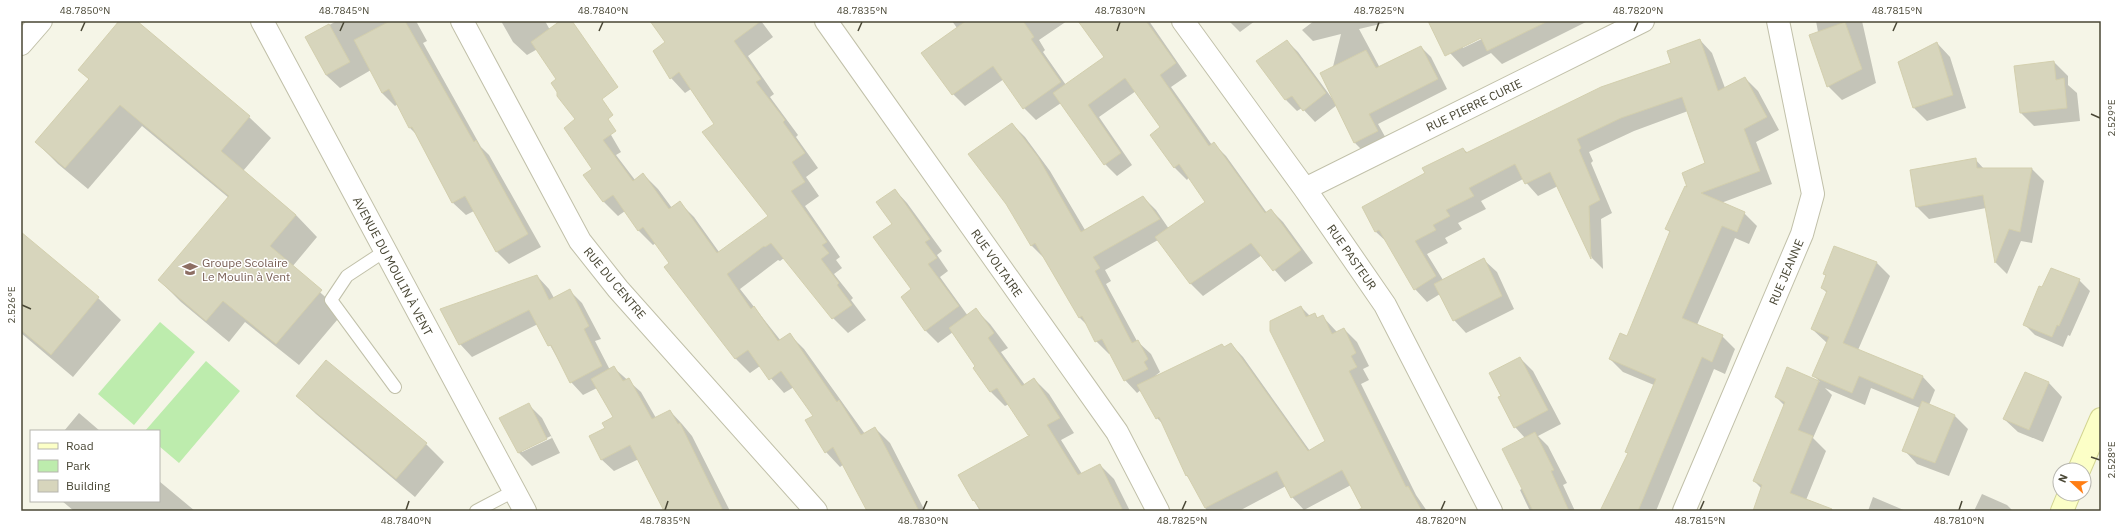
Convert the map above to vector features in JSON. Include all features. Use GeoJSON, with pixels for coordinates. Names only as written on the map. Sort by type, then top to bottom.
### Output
{"type":"FeatureCollection","features":[{"type":"Feature","properties":{"kind":"main road"},"geometry":{"type":"LineString","coordinates":[[2085,462],[2095,450],[2101,419]]}},
{"type":"Feature","properties":{"kind":"street"},"geometry":{"type":"LineString","coordinates":[[21,44],[41,21]]}},
{"type":"Feature","properties":{"kind":"street","name":"AVENUE DU MOULIN À VENT"},"geometry":{"type":"LineString","coordinates":[[262,21],[525,511]]}},
{"type":"Feature","properties":{"kind":"street","name":"RUE DU CENTRE"},"geometry":{"type":"LineString","coordinates":[[462,21],[580,241],[618,289],[816,511]]}},
{"type":"Feature","properties":{"kind":"street","name":"RUE VOLTAIRE"},"geometry":{"type":"LineString","coordinates":[[826,21],[1117,432],[1158,511]]}},
{"type":"Feature","properties":{"kind":"street","name":"RUE PASTEUR"},"geometry":{"type":"LineString","coordinates":[[1183,21],[1305,189],[1385,305],[1491,511]]}},
{"type":"Feature","properties":{"kind":"street","name":"RUE PIERRE CURIE"},"geometry":{"type":"LineString","coordinates":[[1305,189],[1643,21]]}},
{"type":"Feature","properties":{"kind":"street","name":"RUE JEANNE"},"geometry":{"type":"LineString","coordinates":[[1684,511],[1802,234],[1813,194],[1778,21]]}},
{"type":"Feature","properties":{"kind":"lane"},"geometry":{"type":"LineString","coordinates":[[385,251],[347,276],[331,300],[395,387]]}},
{"type":"Feature","properties":{"kind":"lane"},"geometry":{"type":"LineString","coordinates":[[476,511],[514,491]]}},
{"type":"Feature","properties":{"kind":"green space"},"geometry":{"type":"Polygon","coordinates":[[[160,322],[195,352],[134,425],[98,394],[160,322]]]}},
{"type":"Feature","properties":{"kind":"green space"},"geometry":{"type":"Polygon","coordinates":[[[206,361],[240,391],[179,463],[160,447],[160,430],[146,430],[206,361]]]}},
{"type":"Feature","properties":{"kind":"building"},"geometry":{"type":"Polygon","coordinates":[[[119,21],[137,21],[250,116],[221,151],[296,215],[270,246],[322,290],[276,344],[223,301],[206,321],[158,280],[229,196],[120,105],[65,168],[35,142],[89,79],[78,70],[119,21]]]}},
{"type":"Feature","properties":{"kind":"building"},"geometry":{"type":"Polygon","coordinates":[[[390,21],[405,21],[474,142],[476,140],[528,234],[496,252],[465,196],[452,203],[412,127],[409,128],[389,89],[382,93],[354,40],[390,21]]]}},
{"type":"Feature","properties":{"kind":"building"},"geometry":{"type":"Polygon","coordinates":[[[560,21],[572,21],[618,87],[602,99],[613,115],[608,119],[616,131],[603,140],[633,181],[643,173],[669,209],[680,201],[717,253],[768,216],[702,132],[714,124],[679,72],[670,79],[653,51],[665,42],[650,21],[761,21],[734,41],[761,79],[756,82],[785,120],[783,122],[805,153],[792,162],[805,182],[791,191],[827,242],[822,245],[829,253],[821,259],[839,283],[837,285],[852,305],[832,319],[771,243],[765,247],[764,246],[727,274],[751,309],[754,306],[778,341],[790,333],[837,402],[839,400],[861,435],[875,427],[919,511],[867,511],[833,447],[825,453],[805,420],[813,416],[781,371],[769,380],[748,350],[735,359],[664,267],[669,263],[643,227],[638,231],[613,195],[603,202],[583,175],[592,169],[564,128],[575,119],[557,96],[557,92],[551,83],[556,79],[531,42],[560,21]]]}},
{"type":"Feature","properties":{"kind":"building"},"geometry":{"type":"Polygon","coordinates":[[[966,21],[1023,21],[1034,37],[1031,39],[1061,82],[1023,109],[993,66],[952,95],[921,53],[966,21]]]}},
{"type":"Feature","properties":{"kind":"building"},"geometry":{"type":"Polygon","coordinates":[[[1078,21],[1146,21],[1176,63],[1160,75],[1209,146],[1214,142],[1265,213],[1271,209],[1301,250],[1273,271],[1251,243],[1190,284],[1155,237],[1205,202],[1179,164],[1174,168],[1150,135],[1160,127],[1125,78],[1088,105],[1121,153],[1104,165],[1053,93],[1104,57],[1078,21]]]}},
{"type":"Feature","properties":{"kind":"building"},"geometry":{"type":"Polygon","coordinates":[[[1428,21],[1548,21],[1487,51],[1481,38],[1445,56],[1428,21]]]}},
{"type":"Feature","properties":{"kind":"building"},"geometry":{"type":"Polygon","coordinates":[[[1845,22],[1862,69],[1827,87],[1809,35],[1845,22]]]}},
{"type":"Feature","properties":{"kind":"building"},"geometry":{"type":"Polygon","coordinates":[[[329,24],[350,62],[326,75],[305,37],[329,24]]]}},
{"type":"Feature","properties":{"kind":"building"},"geometry":{"type":"Polygon","coordinates":[[[1700,39],[1718,91],[1745,77],[1767,117],[1744,129],[1760,171],[1701,193],[1745,212],[1737,232],[1722,226],[1682,318],[1723,335],[1712,362],[1702,357],[1638,511],[1600,511],[1628,453],[1625,452],[1656,379],[1609,359],[1620,333],[1627,336],[1670,231],[1665,229],[1685,186],[1687,187],[1682,173],[1705,163],[1682,97],[1621,118],[1577,139],[1581,148],[1579,150],[1600,200],[1589,206],[1591,259],[1550,172],[1525,184],[1515,164],[1469,188],[1474,196],[1446,210],[1450,216],[1433,225],[1436,230],[1415,241],[1436,276],[1414,290],[1379,230],[1375,232],[1362,207],[1425,173],[1422,168],[1463,148],[1466,153],[1601,87],[1671,63],[1667,51],[1700,39]]]}},
{"type":"Feature","properties":{"kind":"building"},"geometry":{"type":"Polygon","coordinates":[[[1287,40],[1326,93],[1303,111],[1292,96],[1285,100],[1256,61],[1287,40]]]}},
{"type":"Feature","properties":{"kind":"building"},"geometry":{"type":"Polygon","coordinates":[[[1937,42],[1953,95],[1913,108],[1898,62],[1937,42]]]}},
{"type":"Feature","properties":{"kind":"building"},"geometry":{"type":"Polygon","coordinates":[[[1421,46],[1438,79],[1369,114],[1378,131],[1354,143],[1320,73],[1366,50],[1376,68],[1421,46]]]}},
{"type":"Feature","properties":{"kind":"building"},"geometry":{"type":"Polygon","coordinates":[[[2054,61],[2056,80],[2064,78],[2067,108],[2020,113],[2014,66],[2054,61]]]}},
{"type":"Feature","properties":{"kind":"building"},"geometry":{"type":"Polygon","coordinates":[[[1012,123],[1038,157],[1081,232],[1143,196],[1160,219],[1093,257],[1100,268],[1095,271],[1132,343],[1138,340],[1148,359],[1144,362],[1148,369],[1124,381],[1102,339],[1095,342],[1082,316],[1079,318],[1035,243],[1031,246],[1006,204],[968,154],[1012,123]]]}},
{"type":"Feature","properties":{"kind":"building"},"geometry":{"type":"Polygon","coordinates":[[[1976,158],[1977,168],[2032,168],[2020,232],[2009,229],[1995,263],[1983,195],[1916,207],[1910,170],[1976,158]]]}},
{"type":"Feature","properties":{"kind":"building"},"geometry":{"type":"Polygon","coordinates":[[[895,189],[930,239],[925,242],[937,258],[928,264],[959,306],[925,331],[901,297],[911,289],[873,237],[892,224],[876,202],[895,189]]]}},
{"type":"Feature","properties":{"kind":"building"},"geometry":{"type":"Polygon","coordinates":[[[21,232],[99,297],[51,355],[21,330],[21,232]]]}},
{"type":"Feature","properties":{"kind":"building"},"geometry":{"type":"Polygon","coordinates":[[[1834,246],[1877,262],[1843,343],[1923,376],[1913,399],[1859,376],[1852,393],[1812,376],[1829,337],[1811,329],[1827,291],[1821,288],[1826,275],[1823,274],[1834,246]]]}},
{"type":"Feature","properties":{"kind":"building"},"geometry":{"type":"Polygon","coordinates":[[[1484,258],[1502,296],[1453,321],[1434,284],[1484,258]]]}},
{"type":"Feature","properties":{"kind":"building"},"geometry":{"type":"Polygon","coordinates":[[[2051,268],[2080,279],[2059,326],[2057,325],[2052,337],[2023,325],[2039,286],[2042,287],[2051,268]]]}},
{"type":"Feature","properties":{"kind":"building"},"geometry":{"type":"Polygon","coordinates":[[[537,275],[549,300],[570,289],[589,326],[584,329],[602,366],[570,383],[551,345],[548,346],[529,310],[459,345],[440,309],[537,275]]]}},
{"type":"Feature","properties":{"kind":"building"},"geometry":{"type":"Polygon","coordinates":[[[1301,306],[1306,317],[1315,313],[1317,318],[1323,315],[1332,334],[1344,328],[1356,353],[1351,356],[1357,367],[1349,371],[1406,487],[1408,486],[1422,511],[1356,511],[1362,508],[1342,470],[1291,498],[1277,471],[1205,508],[1187,475],[1186,476],[1159,417],[1156,419],[1137,385],[1222,344],[1224,347],[1231,343],[1308,451],[1325,441],[1270,331],[1270,321],[1301,306]]]}},
{"type":"Feature","properties":{"kind":"building"},"geometry":{"type":"Polygon","coordinates":[[[976,308],[994,333],[988,338],[1022,386],[1034,378],[1060,418],[1047,425],[1078,475],[1100,464],[1123,511],[981,511],[974,500],[973,501],[958,475],[1030,435],[1028,435],[997,388],[990,392],[973,368],[975,366],[949,328],[976,308]]]}},
{"type":"Feature","properties":{"kind":"building"},"geometry":{"type":"Polygon","coordinates":[[[1520,357],[1548,410],[1514,428],[1498,397],[1501,396],[1489,373],[1520,357]]]}},
{"type":"Feature","properties":{"kind":"building"},"geometry":{"type":"Polygon","coordinates":[[[326,360],[427,443],[396,479],[296,396],[326,360]]]}},
{"type":"Feature","properties":{"kind":"building"},"geometry":{"type":"Polygon","coordinates":[[[614,366],[623,381],[629,378],[652,419],[670,410],[678,424],[680,423],[723,511],[664,511],[630,445],[601,460],[589,436],[605,428],[602,423],[613,417],[591,379],[614,366]]]}},
{"type":"Feature","properties":{"kind":"building"},"geometry":{"type":"Polygon","coordinates":[[[1787,367],[1819,381],[1798,430],[1813,436],[1790,493],[1832,509],[1831,511],[1753,511],[1762,485],[1753,481],[1785,402],[1775,397],[1787,367]]]}},
{"type":"Feature","properties":{"kind":"building"},"geometry":{"type":"Polygon","coordinates":[[[2025,372],[2049,382],[2029,430],[2003,419],[2025,372]]]}},
{"type":"Feature","properties":{"kind":"building"},"geometry":{"type":"Polygon","coordinates":[[[1922,401],[1955,415],[1935,463],[1902,451],[1922,401]]]}},
{"type":"Feature","properties":{"kind":"building"},"geometry":{"type":"Polygon","coordinates":[[[529,403],[547,439],[518,453],[499,418],[529,403]]]}},
{"type":"Feature","properties":{"kind":"building"},"geometry":{"type":"Polygon","coordinates":[[[1535,432],[1554,470],[1551,471],[1569,511],[1533,511],[1502,449],[1535,432]]]}},
{"type":"Feature","properties":{"kind":"place","name":"Groupe Scolaire Le Moulin à Vent"},"geometry":{"type":"Point","coordinates":[190,269]}}]}
